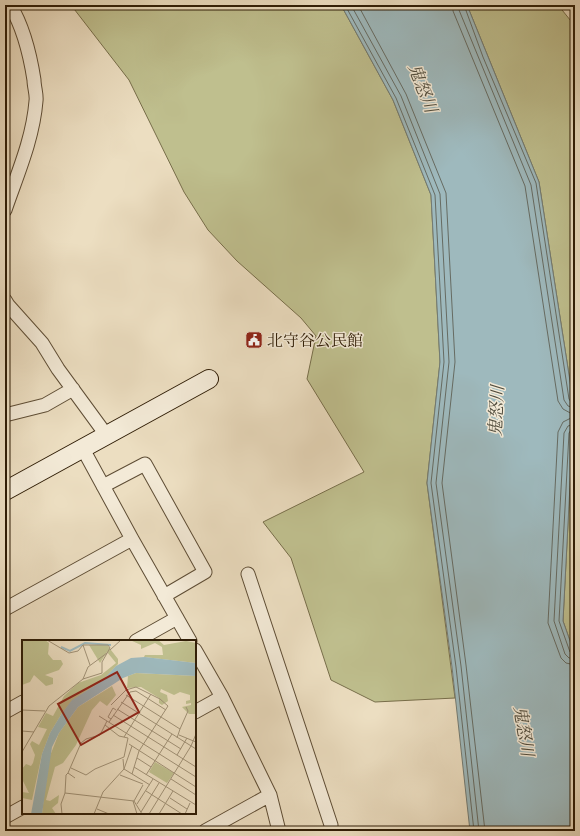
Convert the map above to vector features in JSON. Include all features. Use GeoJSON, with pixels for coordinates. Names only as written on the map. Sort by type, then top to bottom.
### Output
{"type":"FeatureCollection","features":[{"type":"Feature","properties":{"kind":"street"},"geometry":{"type":"LineString","coordinates":[[5,210],[31,130],[36,100],[32,66],[26,41],[18,19],[10,5]]}},
{"type":"Feature","properties":{"kind":"street"},"geometry":{"type":"LineString","coordinates":[[5,300],[42,343],[58,369],[107,436]]}},
{"type":"Feature","properties":{"kind":"street"},"geometry":{"type":"LineString","coordinates":[[5,491],[209,379]]}},
{"type":"Feature","properties":{"kind":"street"},"geometry":{"type":"LineString","coordinates":[[5,416],[45,405],[73,389]]}},
{"type":"Feature","properties":{"kind":"street"},"geometry":{"type":"LineString","coordinates":[[83,449],[189,640]]}},
{"type":"Feature","properties":{"kind":"street"},"geometry":{"type":"LineString","coordinates":[[103,486],[145,464],[205,572],[164,596]]}},
{"type":"Feature","properties":{"kind":"street"},"geometry":{"type":"LineString","coordinates":[[5,609],[132,539]]}},
{"type":"Feature","properties":{"kind":"street"},"geometry":{"type":"LineString","coordinates":[[248,574],[332,825],[331,831]]}},
{"type":"Feature","properties":{"kind":"street"},"geometry":{"type":"LineString","coordinates":[[138,640],[177,618]]}},
{"type":"Feature","properties":{"kind":"street"},"geometry":{"type":"LineString","coordinates":[[196,652],[222,697],[270,795],[279,831]]}},
{"type":"Feature","properties":{"kind":"street"},"geometry":{"type":"LineString","coordinates":[[196,711],[222,697]]}},
{"type":"Feature","properties":{"kind":"street"},"geometry":{"type":"LineString","coordinates":[[5,712],[22,703]]}},
{"type":"Feature","properties":{"kind":"street"},"geometry":{"type":"LineString","coordinates":[[205,831],[270,795]]}},
{"type":"Feature","properties":{"kind":"street"},"geometry":{"type":"LineString","coordinates":[[5,817],[22,808]]}},
{"type":"Feature","properties":{"kind":"green space"},"geometry":{"type":"Polygon","coordinates":[[[71,5],[341,5],[393,100],[431,195],[440,362],[427,483],[455,698],[375,702],[331,680],[291,558],[263,522],[364,472],[307,379],[316,336],[301,318],[237,261],[208,230],[184,192],[129,80],[71,5]]]}},
{"type":"Feature","properties":{"kind":"green space"},"geometry":{"type":"Polygon","coordinates":[[[467,5],[558,5],[575,26],[575,655],[563,621],[574,407],[539,182],[467,5]]]}},
{"type":"Feature","properties":{"kind":"water","name":"鬼怒川"},"geometry":{"type":"Polygon","coordinates":[[[341,5],[467,5],[539,182],[574,407],[563,621],[575,655],[575,831],[470,831],[452,667],[427,483],[440,362],[431,195],[393,100],[341,5]]]}},
{"type":"Feature","properties":{"kind":"place","name":"北守谷公民館"},"geometry":{"type":"Point","coordinates":[254,340]}}]}
